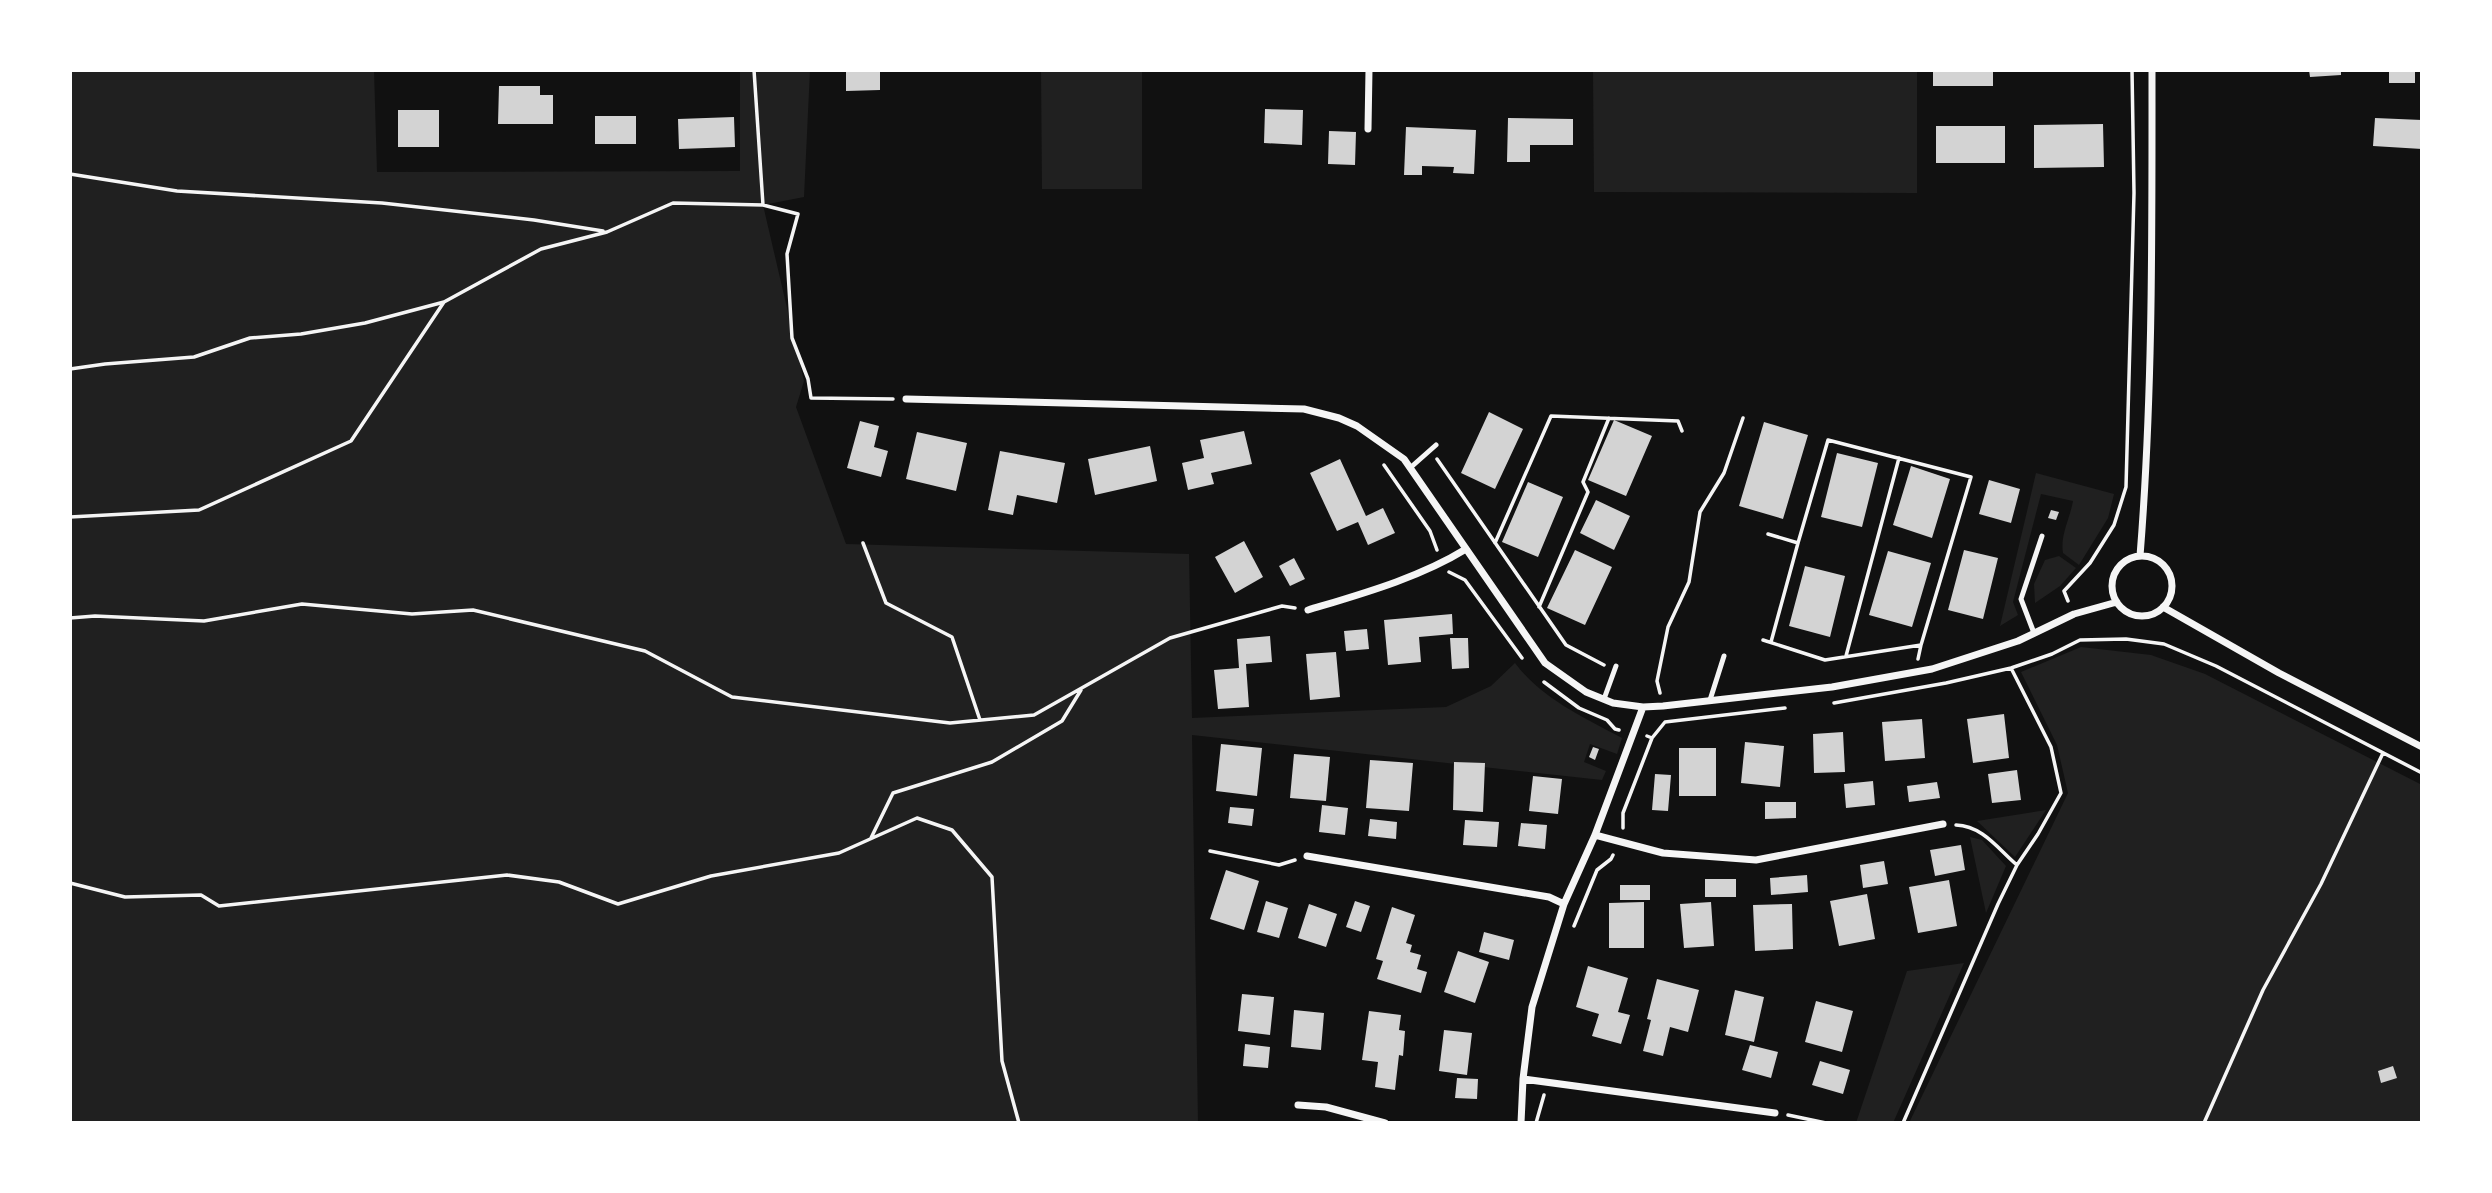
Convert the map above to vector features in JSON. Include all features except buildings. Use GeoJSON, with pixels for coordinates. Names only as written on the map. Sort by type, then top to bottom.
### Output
{"type":"FeatureCollection","features":[{"type":"Feature","properties":{"kind":"street"},"geometry":{"type":"LineString","coordinates":[[1368,70],[1368,129]]}},
{"type":"Feature","properties":{"kind":"street"},"geometry":{"type":"LineString","coordinates":[[2140,556],[2146,483],[2152,284],[2152,70]]}},
{"type":"Feature","properties":{"kind":"street"},"geometry":{"type":"LineString","coordinates":[[906,399],[1304,409],[1339,418],[1357,426],[1404,459],[1545,663],[1586,692],[1643,708],[1832,687],[1932,668],[2018,640],[2074,614],[2117,603]]}},
{"type":"Feature","properties":{"kind":"street"},"geometry":{"type":"LineString","coordinates":[[1308,610],[1443,563],[1466,548]]}},
{"type":"Feature","properties":{"kind":"street"},"geometry":{"type":"LineString","coordinates":[[2140,556],[2158,560],[2169,573],[2172,583],[2171,594],[2163,607],[2155,613],[2136,615],[2117,603],[2113,579],[2117,569],[2130,558],[2140,556]]}},
{"type":"Feature","properties":{"kind":"street"},"geometry":{"type":"LineString","coordinates":[[2163,607],[2278,673],[2422,747]]}},
{"type":"Feature","properties":{"kind":"street"},"geometry":{"type":"LineString","coordinates":[[1521,1123],[1522,1079],[1532,1007],[1564,904],[1595,835],[1643,708]]}},
{"type":"Feature","properties":{"kind":"street"},"geometry":{"type":"LineString","coordinates":[[1595,835],[1663,853],[1756,860],[1943,824]]}},
{"type":"Feature","properties":{"kind":"street"},"geometry":{"type":"LineString","coordinates":[[1307,856],[1549,897],[1564,904]]}},
{"type":"Feature","properties":{"kind":"street"},"geometry":{"type":"LineString","coordinates":[[1522,1079],[1775,1113]]}},
{"type":"Feature","properties":{"kind":"street"},"geometry":{"type":"LineString","coordinates":[[1298,1105],[1326,1107],[1384,1123]]}},
{"type":"Feature","properties":{"kind":"lane"},"geometry":{"type":"LineString","coordinates":[[1410,468],[1433,448]]}},
{"type":"Feature","properties":{"kind":"lane"},"geometry":{"type":"LineString","coordinates":[[2034,633],[2021,599],[2042,536]]}},
{"type":"Feature","properties":{"kind":"lane"},"geometry":{"type":"LineString","coordinates":[[1710,700],[1724,656]]}},
{"type":"Feature","properties":{"kind":"lane"},"geometry":{"type":"LineString","coordinates":[[1604,699],[1615,669]]}},
{"type":"Feature","properties":{"kind":"path"},"geometry":{"type":"LineString","coordinates":[[754,70],[763,205]]}},
{"type":"Feature","properties":{"kind":"path"},"geometry":{"type":"LineString","coordinates":[[2074,614],[2064,591],[2090,563],[2114,525],[2128,471],[2134,193],[2132,70]]}},
{"type":"Feature","properties":{"kind":"path"},"geometry":{"type":"LineString","coordinates":[[70,174],[177,191],[382,203],[534,220],[607,232]]}},
{"type":"Feature","properties":{"kind":"path"},"geometry":{"type":"LineString","coordinates":[[70,369],[106,363],[194,357],[250,338],[301,334],[365,323],[444,302],[541,249],[607,232],[673,202],[763,205],[798,214],[787,254],[792,338],[808,379],[811,398],[906,399]]}},
{"type":"Feature","properties":{"kind":"path"},"geometry":{"type":"LineString","coordinates":[[70,517],[199,510],[351,440],[444,302]]}},
{"type":"Feature","properties":{"kind":"path"},"geometry":{"type":"LineString","coordinates":[[1495,543],[1551,416],[1678,421],[1682,431]]}},
{"type":"Feature","properties":{"kind":"path"},"geometry":{"type":"LineString","coordinates":[[1539,607],[1588,492],[1583,482],[1609,418]]}},
{"type":"Feature","properties":{"kind":"path"},"geometry":{"type":"LineString","coordinates":[[1665,722],[1657,681],[1668,627],[1689,582],[1700,512],[1724,473],[1744,418]]}},
{"type":"Feature","properties":{"kind":"path"},"geometry":{"type":"LineString","coordinates":[[1763,640],[1825,660],[1922,645],[1971,477],[1828,440],[1771,642]]}},
{"type":"Feature","properties":{"kind":"path"},"geometry":{"type":"LineString","coordinates":[[1433,448],[1566,645],[1615,669]]}},
{"type":"Feature","properties":{"kind":"path"},"geometry":{"type":"LineString","coordinates":[[1845,657],[1899,458]]}},
{"type":"Feature","properties":{"kind":"path"},"geometry":{"type":"LineString","coordinates":[[1380,461],[1389,468],[1430,531],[1443,563],[1452,575],[1465,580],[1527,664]]}},
{"type":"Feature","properties":{"kind":"path"},"geometry":{"type":"LineString","coordinates":[[1768,534],[1798,543]]}},
{"type":"Feature","properties":{"kind":"path"},"geometry":{"type":"LineString","coordinates":[[863,543],[886,603],[951,637],[980,720]]}},
{"type":"Feature","properties":{"kind":"path"},"geometry":{"type":"LineString","coordinates":[[70,618],[95,616],[204,621],[302,604],[412,614],[473,610],[645,651],[732,697],[950,723],[1034,715],[1170,638],[1282,606],[1308,610]]}},
{"type":"Feature","properties":{"kind":"path"},"geometry":{"type":"LineString","coordinates":[[1823,704],[1946,683],[2011,668],[2052,654],[2080,640],[2126,639],[2165,644],[2216,666],[2422,773]]}},
{"type":"Feature","properties":{"kind":"path"},"geometry":{"type":"LineString","coordinates":[[1903,1123],[2017,865],[2061,793],[2051,747],[2011,668]]}},
{"type":"Feature","properties":{"kind":"path"},"geometry":{"type":"LineString","coordinates":[[1535,675],[1579,708],[1607,720],[1615,729],[1651,738]]}},
{"type":"Feature","properties":{"kind":"path"},"geometry":{"type":"LineString","coordinates":[[870,839],[892,793],[992,762],[1062,721],[1082,688]]}},
{"type":"Feature","properties":{"kind":"path"},"geometry":{"type":"LineString","coordinates":[[1570,935],[1597,870],[1611,859],[1624,827],[1623,813],[1651,738],[1665,722],[1796,707]]}},
{"type":"Feature","properties":{"kind":"path"},"geometry":{"type":"LineString","coordinates":[[2204,1123],[2263,989],[2321,884],[2384,753]]}},
{"type":"Feature","properties":{"kind":"path"},"geometry":{"type":"LineString","coordinates":[[70,883],[125,897],[201,895],[219,906],[507,875],[559,882],[618,904],[711,876],[839,853],[917,818],[951,831],[992,877],[1002,1061],[1019,1123]]}},
{"type":"Feature","properties":{"kind":"path"},"geometry":{"type":"LineString","coordinates":[[1943,824],[1966,825],[1982,832],[2017,865]]}},
{"type":"Feature","properties":{"kind":"path"},"geometry":{"type":"LineString","coordinates":[[1210,851],[1279,865],[1307,856]]}},
{"type":"Feature","properties":{"kind":"path"},"geometry":{"type":"LineString","coordinates":[[1536,1123],[1544,1101],[1545,1083]]}},
{"type":"Feature","properties":{"kind":"path"},"geometry":{"type":"LineString","coordinates":[[1775,1113],[1826,1123]]}},
{"type":"Feature","properties":{"kind":"shaded area"},"geometry":{"type":"Polygon","coordinates":[[[70,70],[374,70],[377,172],[740,171],[740,70],[810,70],[804,197],[763,205],[804,381],[796,407],[846,544],[1189,554],[1192,718],[1446,707],[1491,686],[1515,663],[1550,697],[1622,738],[1617,754],[1590,744],[1584,762],[1606,771],[1602,780],[1192,735],[1198,1123],[70,1123],[70,70]]]}},
{"type":"Feature","properties":{"kind":"shaded area"},"geometry":{"type":"Polygon","coordinates":[[[1041,70],[1142,70],[1142,189],[1042,189],[1041,70]]]}},
{"type":"Feature","properties":{"kind":"shaded area"},"geometry":{"type":"Polygon","coordinates":[[[1593,70],[1917,70],[1917,193],[1594,192],[1593,70]]]}},
{"type":"Feature","properties":{"kind":"shaded area"},"geometry":{"type":"Polygon","coordinates":[[[2036,473],[2114,494],[2108,518],[2079,565],[2063,553],[2062,546],[2073,501],[2041,494],[2013,602],[2018,615],[2000,626],[2036,473]]]}},
{"type":"Feature","properties":{"kind":"shaded area"},"geometry":{"type":"Polygon","coordinates":[[[2059,556],[2076,568],[2060,586],[2035,603],[2034,584],[2045,560],[2059,556]]]}},
{"type":"Feature","properties":{"kind":"shaded area"},"geometry":{"type":"Polygon","coordinates":[[[2081,647],[2151,655],[2205,674],[2422,785],[2422,1123],[1909,1123],[2068,793],[2057,745],[2021,672],[2081,647]]]}},
{"type":"Feature","properties":{"kind":"shaded area"},"geometry":{"type":"Polygon","coordinates":[[[2046,810],[2015,857],[1977,821],[2046,810]]]}},
{"type":"Feature","properties":{"kind":"shaded area"},"geometry":{"type":"Polygon","coordinates":[[[1970,837],[1982,840],[2006,866],[1986,913],[1970,837]]]}},
{"type":"Feature","properties":{"kind":"shaded area"},"geometry":{"type":"Polygon","coordinates":[[[1964,963],[1893,1123],[1856,1123],[1907,971],[1964,963]]]}}]}
